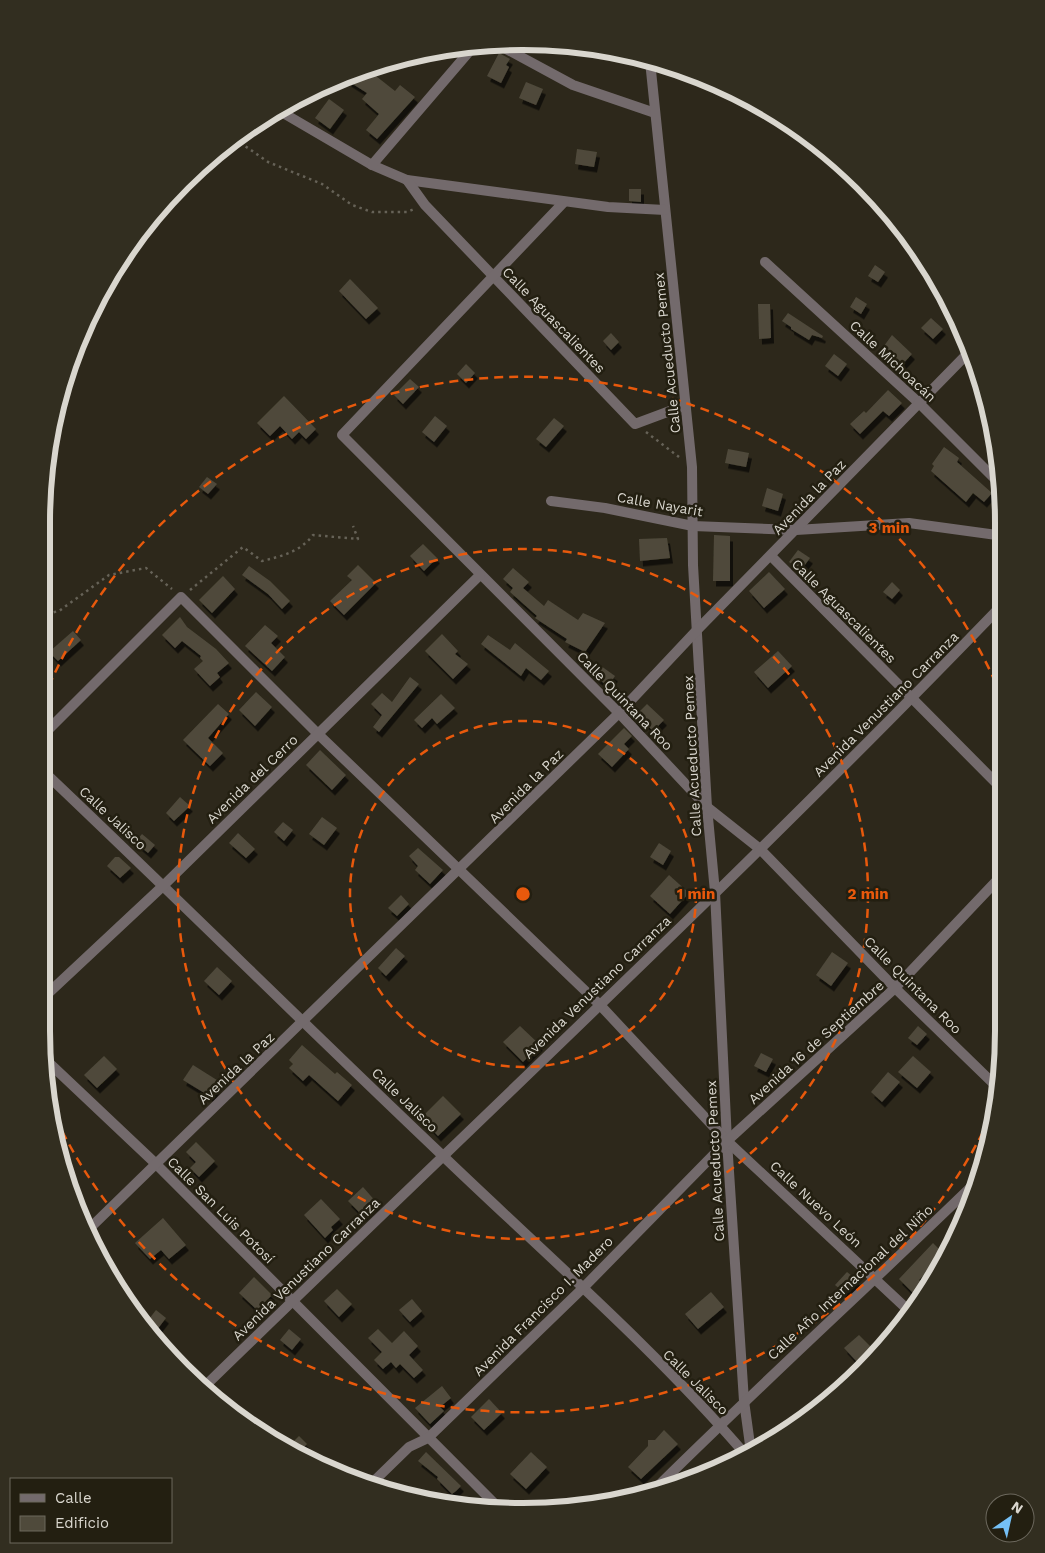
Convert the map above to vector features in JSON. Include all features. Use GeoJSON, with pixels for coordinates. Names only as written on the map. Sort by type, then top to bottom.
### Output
{"type":"FeatureCollection","features":[{"type":"Feature","properties":{"kind":"street"},"geometry":{"type":"LineString","coordinates":[[509,50],[574,85],[655,113]]}},
{"type":"Feature","properties":{"kind":"street"},"geometry":{"type":"LineString","coordinates":[[372,164],[468,53]]}},
{"type":"Feature","properties":{"kind":"street","name":"Calle Acueducto Pemex"},"geometry":{"type":"LineString","coordinates":[[651,68],[692,467],[698,629],[707,807],[715,892],[726,1141],[744,1401],[750,1445]]}},
{"type":"Feature","properties":{"kind":"street"},"geometry":{"type":"LineString","coordinates":[[285,114],[372,164],[407,180],[564,202],[608,207],[666,210]]}},
{"type":"Feature","properties":{"kind":"street","name":"Calle Aguascalientes"},"geometry":{"type":"LineString","coordinates":[[407,180],[425,206],[634,424]]}},
{"type":"Feature","properties":{"kind":"street"},"geometry":{"type":"LineString","coordinates":[[492,275],[564,202]]}},
{"type":"Feature","properties":{"kind":"street","name":"Calle Michoacán"},"geometry":{"type":"LineString","coordinates":[[765,262],[919,403],[992,476]]}},
{"type":"Feature","properties":{"kind":"street","name":"Calle Quintana Roo"},"geometry":{"type":"LineString","coordinates":[[492,275],[342,434],[619,713],[707,807],[760,848],[895,988],[992,1082]]}},
{"type":"Feature","properties":{"kind":"street","name":"Avenida la Paz"},"geometry":{"type":"LineString","coordinates":[[92,1225],[461,870],[619,713],[698,629],[965,357]]}},
{"type":"Feature","properties":{"kind":"street"},"geometry":{"type":"LineString","coordinates":[[634,424],[686,405]]}},
{"type":"Feature","properties":{"kind":"street","name":"Calle Nayarit"},"geometry":{"type":"LineString","coordinates":[[551,501],[605,508],[693,526],[796,530],[909,523],[995,535]]}},
{"type":"Feature","properties":{"kind":"street","name":"Calle Aguascalientes"},"geometry":{"type":"LineString","coordinates":[[771,556],[995,782]]}},
{"type":"Feature","properties":{"kind":"street","name":"Avenida del Cerro"},"geometry":{"type":"LineString","coordinates":[[50,992],[164,885],[480,575]]}},
{"type":"Feature","properties":{"kind":"street"},"geometry":{"type":"LineString","coordinates":[[50,728],[181,597],[318,734],[600,1005],[726,1141]]}},
{"type":"Feature","properties":{"kind":"street","name":"Avenida Venustiano Carranza"},"geometry":{"type":"LineString","coordinates":[[208,1383],[600,1005],[912,699],[995,612]]}},
{"type":"Feature","properties":{"kind":"street","name":"Calle Jalisco"},"geometry":{"type":"LineString","coordinates":[[50,777],[164,885],[442,1156],[583,1288],[720,1425],[741,1449]]}},
{"type":"Feature","properties":{"kind":"street","name":"Avenida 16 de Septiembre"},"geometry":{"type":"LineString","coordinates":[[726,1141],[895,988],[995,882]]}},
{"type":"Feature","properties":{"kind":"street","name":"Calle San Luis Potosí"},"geometry":{"type":"LineString","coordinates":[[51,1065],[155,1163],[493,1502]]}},
{"type":"Feature","properties":{"kind":"street","name":"Calle Nuevo León"},"geometry":{"type":"LineString","coordinates":[[726,1141],[905,1307]]}},
{"type":"Feature","properties":{"kind":"street","name":"Avenida Francisco I. Madero"},"geometry":{"type":"LineString","coordinates":[[376,1479],[409,1448],[428,1438],[583,1288],[726,1141]]}},
{"type":"Feature","properties":{"kind":"street","name":"Calle Año Internacional del Niño"},"geometry":{"type":"LineString","coordinates":[[663,1482],[744,1401],[876,1279],[966,1191]]}},
{"type":"Feature","properties":{"kind":"path"},"geometry":{"type":"LineString","coordinates":[[241,143],[268,162],[322,184],[352,205],[372,212],[407,212],[425,206]]}},
{"type":"Feature","properties":{"kind":"path"},"geometry":{"type":"LineString","coordinates":[[634,424],[692,467]]}},
{"type":"Feature","properties":{"kind":"path"},"geometry":{"type":"LineString","coordinates":[[50,613],[59,611],[109,575],[146,568],[181,597],[243,548],[262,561],[285,555],[306,544],[313,535],[358,539],[353,526]]}},
{"type":"Feature","properties":{"kind":"building"},"geometry":{"type":"Polygon","coordinates":[[[499,53],[510,59],[506,65],[509,67],[501,83],[487,76],[499,53]]]}},
{"type":"Feature","properties":{"kind":"building"},"geometry":{"type":"Polygon","coordinates":[[[374,74],[395,91],[400,85],[415,97],[377,139],[366,130],[379,114],[362,99],[367,93],[351,83],[374,74]]]}},
{"type":"Feature","properties":{"kind":"building"},"geometry":{"type":"Polygon","coordinates":[[[526,82],[543,89],[536,105],[519,98],[526,82]]]}},
{"type":"Feature","properties":{"kind":"building"},"geometry":{"type":"Polygon","coordinates":[[[329,99],[344,110],[330,129],[315,118],[329,99]]]}},
{"type":"Feature","properties":{"kind":"building"},"geometry":{"type":"Polygon","coordinates":[[[577,149],[597,152],[594,167],[575,164],[577,149]]]}},
{"type":"Feature","properties":{"kind":"building"},"geometry":{"type":"Polygon","coordinates":[[[629,189],[641,189],[641,202],[629,201],[629,189]]]}},
{"type":"Feature","properties":{"kind":"building"},"geometry":{"type":"Polygon","coordinates":[[[875,265],[885,272],[878,282],[868,276],[875,265]]]}},
{"type":"Feature","properties":{"kind":"building"},"geometry":{"type":"Polygon","coordinates":[[[350,279],[378,308],[366,319],[339,291],[350,279]]]}},
{"type":"Feature","properties":{"kind":"building"},"geometry":{"type":"Polygon","coordinates":[[[856,297],[867,304],[861,314],[850,307],[856,297]]]}},
{"type":"Feature","properties":{"kind":"building"},"geometry":{"type":"Polygon","coordinates":[[[758,304],[770,304],[771,338],[759,339],[758,304]]]}},
{"type":"Feature","properties":{"kind":"building"},"geometry":{"type":"Polygon","coordinates":[[[788,313],[823,336],[822,338],[812,335],[809,340],[791,329],[782,321],[788,313]]]}},
{"type":"Feature","properties":{"kind":"building"},"geometry":{"type":"Polygon","coordinates":[[[931,318],[943,329],[933,339],[921,328],[931,318]]]}},
{"type":"Feature","properties":{"kind":"building"},"geometry":{"type":"Polygon","coordinates":[[[611,333],[619,342],[611,350],[603,341],[611,333]]]}},
{"type":"Feature","properties":{"kind":"building"},"geometry":{"type":"Polygon","coordinates":[[[892,335],[912,354],[899,368],[890,360],[893,357],[884,350],[884,346],[892,335]]]}},
{"type":"Feature","properties":{"kind":"building"},"geometry":{"type":"Polygon","coordinates":[[[834,354],[847,364],[838,376],[825,366],[834,354]]]}},
{"type":"Feature","properties":{"kind":"building"},"geometry":{"type":"Polygon","coordinates":[[[466,364],[475,373],[466,383],[457,374],[466,364]]]}},
{"type":"Feature","properties":{"kind":"building"},"geometry":{"type":"Polygon","coordinates":[[[410,379],[419,387],[403,404],[394,395],[410,379]]]}},
{"type":"Feature","properties":{"kind":"building"},"geometry":{"type":"Polygon","coordinates":[[[888,390],[902,403],[889,416],[883,411],[860,434],[850,424],[864,411],[866,413],[888,390]]]}},
{"type":"Feature","properties":{"kind":"building"},"geometry":{"type":"Polygon","coordinates":[[[284,396],[316,429],[306,439],[299,432],[292,439],[280,426],[270,436],[257,423],[284,396]]]}},
{"type":"Feature","properties":{"kind":"building"},"geometry":{"type":"Polygon","coordinates":[[[435,416],[447,426],[434,442],[422,432],[435,416]]]}},
{"type":"Feature","properties":{"kind":"building"},"geometry":{"type":"Polygon","coordinates":[[[554,418],[564,426],[546,447],[536,439],[554,418]]]}},
{"type":"Feature","properties":{"kind":"building"},"geometry":{"type":"Polygon","coordinates":[[[944,447],[959,458],[957,462],[992,493],[984,502],[973,493],[966,502],[931,471],[934,466],[932,464],[944,447]]]}},
{"type":"Feature","properties":{"kind":"building"},"geometry":{"type":"Polygon","coordinates":[[[728,449],[749,453],[746,467],[725,463],[728,449]]]}},
{"type":"Feature","properties":{"kind":"building"},"geometry":{"type":"Polygon","coordinates":[[[207,477],[217,484],[208,494],[199,487],[207,477]]]}},
{"type":"Feature","properties":{"kind":"building"},"geometry":{"type":"Polygon","coordinates":[[[767,488],[783,494],[778,511],[762,506],[767,488]]]}},
{"type":"Feature","properties":{"kind":"building"},"geometry":{"type":"Polygon","coordinates":[[[714,535],[730,536],[730,581],[713,581],[714,535]]]}},
{"type":"Feature","properties":{"kind":"building"},"geometry":{"type":"Polygon","coordinates":[[[667,538],[670,558],[640,561],[639,539],[667,538]]]}},
{"type":"Feature","properties":{"kind":"building"},"geometry":{"type":"Polygon","coordinates":[[[423,544],[437,558],[424,571],[410,556],[423,544]]]}},
{"type":"Feature","properties":{"kind":"building"},"geometry":{"type":"Polygon","coordinates":[[[798,550],[810,558],[801,570],[789,562],[798,550]]]}},
{"type":"Feature","properties":{"kind":"building"},"geometry":{"type":"Polygon","coordinates":[[[358,565],[376,583],[344,615],[330,601],[352,580],[347,576],[358,565]]]}},
{"type":"Feature","properties":{"kind":"building"},"geometry":{"type":"Polygon","coordinates":[[[249,566],[270,581],[290,601],[282,609],[268,594],[242,575],[249,566]]]}},
{"type":"Feature","properties":{"kind":"building"},"geometry":{"type":"Polygon","coordinates":[[[513,568],[529,582],[523,588],[544,606],[548,600],[578,620],[583,613],[605,623],[585,652],[565,642],[567,639],[535,618],[537,616],[510,592],[513,588],[503,579],[513,568]]]}},
{"type":"Feature","properties":{"kind":"building"},"geometry":{"type":"Polygon","coordinates":[[[769,572],[785,589],[764,608],[749,591],[769,572]]]}},
{"type":"Feature","properties":{"kind":"building"},"geometry":{"type":"Polygon","coordinates":[[[223,576],[235,589],[212,613],[199,600],[223,576]]]}},
{"type":"Feature","properties":{"kind":"building"},"geometry":{"type":"Polygon","coordinates":[[[892,582],[900,590],[892,599],[883,592],[892,582]]]}},
{"type":"Feature","properties":{"kind":"building"},"geometry":{"type":"Polygon","coordinates":[[[180,617],[187,627],[216,649],[229,663],[217,673],[220,677],[210,686],[194,669],[203,661],[200,658],[201,656],[182,641],[175,648],[162,635],[180,617]]]}},
{"type":"Feature","properties":{"kind":"building"},"geometry":{"type":"Polygon","coordinates":[[[265,625],[278,636],[271,643],[285,657],[272,671],[245,646],[265,625]]]}},
{"type":"Feature","properties":{"kind":"building"},"geometry":{"type":"Polygon","coordinates":[[[73,631],[81,640],[58,661],[50,651],[73,631]]]}},
{"type":"Feature","properties":{"kind":"building"},"geometry":{"type":"Polygon","coordinates":[[[442,634],[458,651],[455,654],[468,664],[453,679],[425,651],[442,634]]]}},
{"type":"Feature","properties":{"kind":"building"},"geometry":{"type":"Polygon","coordinates":[[[488,635],[510,650],[515,643],[549,671],[541,680],[526,668],[521,676],[481,644],[488,635]]]}},
{"type":"Feature","properties":{"kind":"building"},"geometry":{"type":"Polygon","coordinates":[[[778,651],[792,666],[768,688],[754,672],[778,651]]]}},
{"type":"Feature","properties":{"kind":"building"},"geometry":{"type":"Polygon","coordinates":[[[601,666],[615,676],[608,686],[594,676],[601,666]]]}},
{"type":"Feature","properties":{"kind":"building"},"geometry":{"type":"Polygon","coordinates":[[[410,677],[419,684],[379,732],[373,727],[382,715],[371,704],[382,693],[392,702],[410,677]]]}},
{"type":"Feature","properties":{"kind":"building"},"geometry":{"type":"Polygon","coordinates":[[[256,692],[272,707],[255,726],[239,710],[256,692]]]}},
{"type":"Feature","properties":{"kind":"building"},"geometry":{"type":"Polygon","coordinates":[[[441,694],[455,708],[437,724],[432,718],[422,728],[414,720],[441,694]]]}},
{"type":"Feature","properties":{"kind":"building"},"geometry":{"type":"Polygon","coordinates":[[[218,704],[229,714],[208,738],[223,753],[210,766],[183,740],[218,704]]]}},
{"type":"Feature","properties":{"kind":"building"},"geometry":{"type":"Polygon","coordinates":[[[647,704],[664,720],[653,731],[645,723],[641,727],[633,718],[647,704]]]}},
{"type":"Feature","properties":{"kind":"building"},"geometry":{"type":"Polygon","coordinates":[[[624,728],[632,736],[624,744],[629,749],[612,767],[598,754],[624,728]]]}},
{"type":"Feature","properties":{"kind":"building"},"geometry":{"type":"Polygon","coordinates":[[[320,750],[346,775],[332,790],[306,765],[320,750]]]}},
{"type":"Feature","properties":{"kind":"building"},"geometry":{"type":"Polygon","coordinates":[[[180,797],[190,806],[174,821],[166,813],[180,797]]]}},
{"type":"Feature","properties":{"kind":"building"},"geometry":{"type":"Polygon","coordinates":[[[322,817],[337,828],[324,845],[309,834],[322,817]]]}},
{"type":"Feature","properties":{"kind":"building"},"geometry":{"type":"Polygon","coordinates":[[[283,822],[293,830],[284,841],[274,832],[283,822]]]}},
{"type":"Feature","properties":{"kind":"building"},"geometry":{"type":"Polygon","coordinates":[[[238,833],[255,849],[246,858],[229,843],[238,833]]]}},
{"type":"Feature","properties":{"kind":"building"},"geometry":{"type":"Polygon","coordinates":[[[142,834],[155,845],[148,853],[135,842],[142,834]]]}},
{"type":"Feature","properties":{"kind":"building"},"geometry":{"type":"Polygon","coordinates":[[[659,843],[671,851],[663,865],[650,857],[659,843]]]}},
{"type":"Feature","properties":{"kind":"building"},"geometry":{"type":"Polygon","coordinates":[[[418,848],[443,870],[430,884],[415,870],[418,866],[409,856],[418,848]]]}},
{"type":"Feature","properties":{"kind":"building"},"geometry":{"type":"Polygon","coordinates":[[[115,857],[119,857],[131,868],[120,878],[107,866],[115,857]]]}},
{"type":"Feature","properties":{"kind":"building"},"geometry":{"type":"Polygon","coordinates":[[[669,875],[689,893],[670,914],[650,896],[669,875]]]}},
{"type":"Feature","properties":{"kind":"building"},"geometry":{"type":"Polygon","coordinates":[[[401,895],[409,904],[397,916],[388,908],[401,895]]]}},
{"type":"Feature","properties":{"kind":"building"},"geometry":{"type":"Polygon","coordinates":[[[396,948],[405,956],[386,976],[378,968],[396,948]]]}},
{"type":"Feature","properties":{"kind":"building"},"geometry":{"type":"Polygon","coordinates":[[[832,952],[848,963],[831,986],[816,975],[832,952]]]}},
{"type":"Feature","properties":{"kind":"building"},"geometry":{"type":"Polygon","coordinates":[[[217,967],[232,981],[219,995],[204,981],[217,967]]]}},
{"type":"Feature","properties":{"kind":"building"},"geometry":{"type":"Polygon","coordinates":[[[520,1026],[540,1045],[523,1062],[503,1042],[520,1026]]]}},
{"type":"Feature","properties":{"kind":"building"},"geometry":{"type":"Polygon","coordinates":[[[918,1026],[927,1034],[917,1045],[908,1038],[918,1026]]]}},
{"type":"Feature","properties":{"kind":"building"},"geometry":{"type":"Polygon","coordinates":[[[302,1045],[335,1074],[337,1072],[352,1085],[338,1101],[309,1075],[303,1081],[289,1068],[293,1064],[289,1060],[302,1045]]]}},
{"type":"Feature","properties":{"kind":"building"},"geometry":{"type":"Polygon","coordinates":[[[761,1053],[773,1059],[766,1072],[754,1066],[761,1053]]]}},
{"type":"Feature","properties":{"kind":"building"},"geometry":{"type":"Polygon","coordinates":[[[104,1056],[117,1069],[97,1088],[84,1075],[104,1056]]]}},
{"type":"Feature","properties":{"kind":"building"},"geometry":{"type":"Polygon","coordinates":[[[913,1056],[931,1072],[917,1088],[898,1072],[913,1056]]]}},
{"type":"Feature","properties":{"kind":"building"},"geometry":{"type":"Polygon","coordinates":[[[193,1065],[220,1082],[211,1097],[183,1080],[193,1065]]]}},
{"type":"Feature","properties":{"kind":"building"},"geometry":{"type":"Polygon","coordinates":[[[888,1072],[900,1082],[882,1102],[871,1092],[888,1072]]]}},
{"type":"Feature","properties":{"kind":"building"},"geometry":{"type":"Polygon","coordinates":[[[443,1096],[461,1114],[438,1136],[421,1118],[443,1096]]]}},
{"type":"Feature","properties":{"kind":"building"},"geometry":{"type":"Polygon","coordinates":[[[196,1142],[215,1161],[199,1177],[190,1168],[196,1162],[186,1152],[196,1142]]]}},
{"type":"Feature","properties":{"kind":"building"},"geometry":{"type":"Polygon","coordinates":[[[363,1187],[377,1203],[363,1216],[348,1201],[363,1187]]]}},
{"type":"Feature","properties":{"kind":"building"},"geometry":{"type":"Polygon","coordinates":[[[321,1199],[340,1219],[331,1227],[333,1230],[325,1238],[304,1215],[321,1199]]]}},
{"type":"Feature","properties":{"kind":"building"},"geometry":{"type":"Polygon","coordinates":[[[163,1218],[186,1245],[169,1259],[161,1250],[150,1259],[135,1243],[163,1218]]]}},
{"type":"Feature","properties":{"kind":"building"},"geometry":{"type":"Polygon","coordinates":[[[933,1243],[940,1250],[933,1266],[919,1280],[922,1283],[914,1294],[899,1279],[933,1243]]]}},
{"type":"Feature","properties":{"kind":"building"},"geometry":{"type":"Polygon","coordinates":[[[847,1272],[857,1280],[846,1294],[835,1285],[847,1272]]]}},
{"type":"Feature","properties":{"kind":"building"},"geometry":{"type":"Polygon","coordinates":[[[254,1277],[272,1295],[257,1310],[239,1293],[254,1277]]]}},
{"type":"Feature","properties":{"kind":"building"},"geometry":{"type":"Polygon","coordinates":[[[337,1289],[352,1304],[339,1317],[324,1301],[337,1289]]]}},
{"type":"Feature","properties":{"kind":"building"},"geometry":{"type":"Polygon","coordinates":[[[711,1292],[724,1307],[698,1329],[685,1314],[711,1292]]]}},
{"type":"Feature","properties":{"kind":"building"},"geometry":{"type":"Polygon","coordinates":[[[412,1299],[422,1311],[410,1322],[399,1310],[412,1299]]]}},
{"type":"Feature","properties":{"kind":"building"},"geometry":{"type":"Polygon","coordinates":[[[156,1310],[166,1318],[157,1330],[149,1319],[156,1310]]]}},
{"type":"Feature","properties":{"kind":"building"},"geometry":{"type":"Polygon","coordinates":[[[289,1329],[301,1339],[292,1350],[280,1340],[289,1329]]]}},
{"type":"Feature","properties":{"kind":"building"},"geometry":{"type":"Polygon","coordinates":[[[378,1329],[392,1343],[404,1331],[418,1346],[409,1355],[423,1370],[414,1378],[400,1364],[396,1368],[391,1362],[383,1369],[374,1360],[382,1352],[368,1338],[378,1329]]]}},
{"type":"Feature","properties":{"kind":"building"},"geometry":{"type":"Polygon","coordinates":[[[859,1335],[872,1348],[858,1363],[844,1348],[859,1335]]]}},
{"type":"Feature","properties":{"kind":"building"},"geometry":{"type":"Polygon","coordinates":[[[442,1386],[451,1398],[440,1407],[444,1411],[430,1424],[415,1408],[442,1386]]]}},
{"type":"Feature","properties":{"kind":"building"},"geometry":{"type":"Polygon","coordinates":[[[489,1399],[502,1413],[484,1430],[471,1417],[489,1399]]]}},
{"type":"Feature","properties":{"kind":"building"},"geometry":{"type":"Polygon","coordinates":[[[664,1430],[678,1444],[641,1479],[628,1467],[648,1446],[648,1440],[655,1440],[664,1430]]]}},
{"type":"Feature","properties":{"kind":"building"},"geometry":{"type":"Polygon","coordinates":[[[299,1436],[307,1444],[303,1448],[292,1443],[299,1436]]]}},
{"type":"Feature","properties":{"kind":"building"},"geometry":{"type":"Polygon","coordinates":[[[426,1452],[461,1486],[452,1494],[437,1479],[438,1477],[418,1461],[426,1452]]]}},
{"type":"Feature","properties":{"kind":"building"},"geometry":{"type":"Polygon","coordinates":[[[531,1452],[547,1467],[526,1489],[510,1474],[531,1452]]]}}]}
